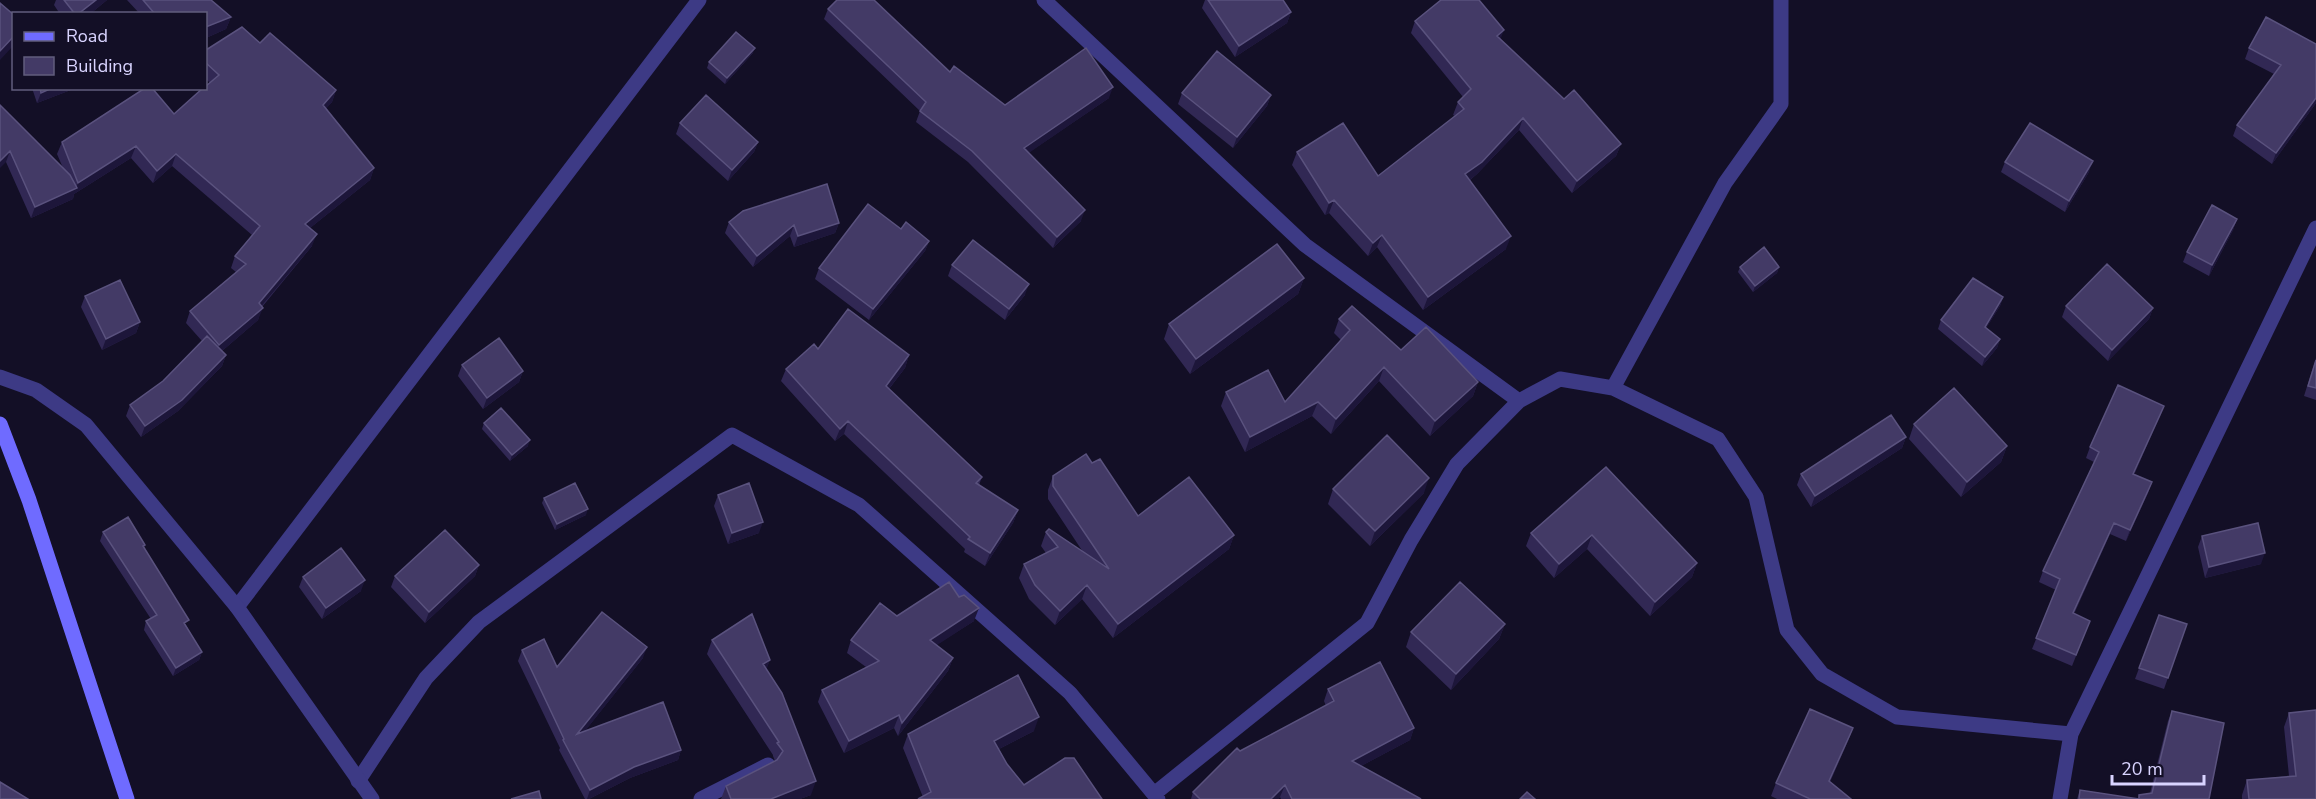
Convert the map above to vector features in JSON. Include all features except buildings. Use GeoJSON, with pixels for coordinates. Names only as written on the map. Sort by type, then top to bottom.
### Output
{"type":"FeatureCollection","features":[{"type":"Feature","properties":{"kind":"main road"},"geometry":{"type":"LineString","coordinates":[[0,424],[29,500],[127,799]]}},
{"type":"Feature","properties":{"kind":"street"},"geometry":{"type":"LineString","coordinates":[[237,607],[699,0]]}},
{"type":"Feature","properties":{"kind":"street"},"geometry":{"type":"LineString","coordinates":[[1044,0],[1305,245],[1519,401]]}},
{"type":"Feature","properties":{"kind":"street"},"geometry":{"type":"LineString","coordinates":[[1612,388],[1725,183],[1781,104],[1781,0]]}},
{"type":"Feature","properties":{"kind":"street"},"geometry":{"type":"LineString","coordinates":[[2060,799],[2071,734],[2311,251],[2316,228]]}},
{"type":"Feature","properties":{"kind":"street"},"geometry":{"type":"LineString","coordinates":[[0,376],[36,390],[86,425],[237,607],[372,799]]}},
{"type":"Feature","properties":{"kind":"street"},"geometry":{"type":"LineString","coordinates":[[358,781],[426,678],[479,622],[732,435],[858,505],[1070,693],[1156,796],[1368,623],[1411,540],[1457,464],[1519,401],[1560,380],[1612,388],[1718,439],[1756,497],[1787,630],[1822,674],[1897,717],[2071,734]]}},
{"type":"Feature","properties":{"kind":"street"},"geometry":{"type":"LineString","coordinates":[[701,799],[768,765]]}}]}
